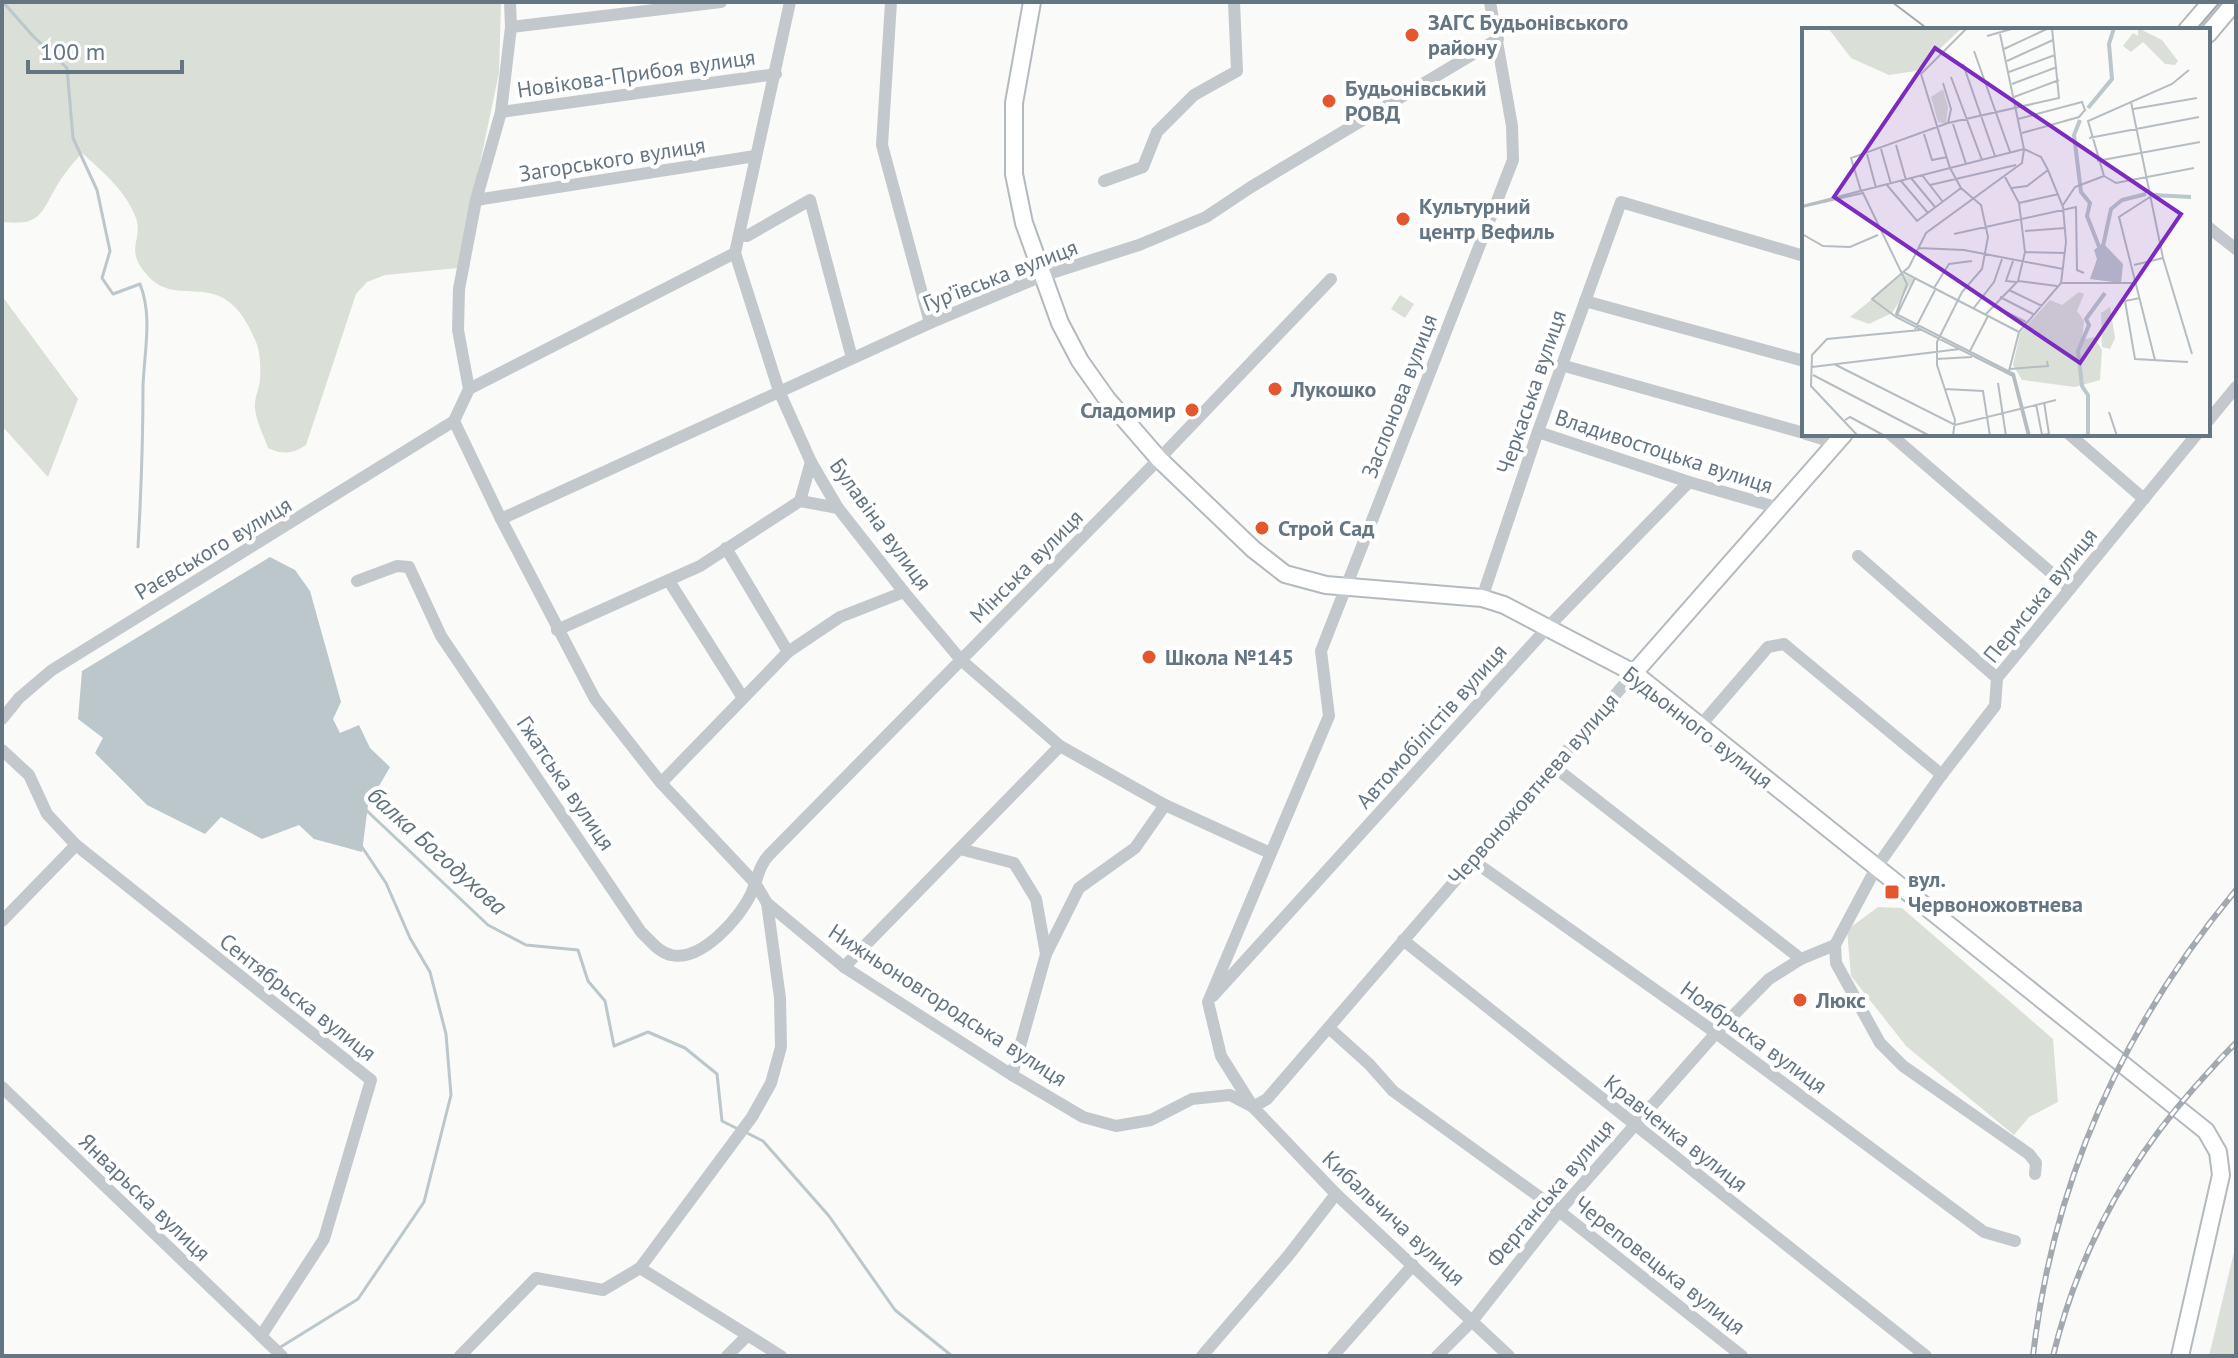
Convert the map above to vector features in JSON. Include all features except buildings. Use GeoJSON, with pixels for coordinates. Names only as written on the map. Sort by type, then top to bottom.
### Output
{"type":"FeatureCollection","features":[{"type":"Feature","properties":{"kind":"main road","name":"Будьонного вулиця"},"geometry":{"type":"LineString","coordinates":[[1032,2],[1014,103],[1014,174],[1024,223],[1060,323],[1080,361],[1107,399],[1159,459],[1253,549],[1285,574],[1347,588],[1482,598],[1504,605],[1634,673],[2206,1131],[2214,1142],[2221,1175],[2180,1356]]}},
{"type":"Feature","properties":{"kind":"main road"},"geometry":{"type":"LineString","coordinates":[[2189,28],[2211,2]]}},
{"type":"Feature","properties":{"kind":"main road"},"geometry":{"type":"LineString","coordinates":[[2210,32],[2235,2]]}},
{"type":"Feature","properties":{"kind":"main road","name":"Червоножовтнева вулиця"},"geometry":{"type":"LineString","coordinates":[[1634,673],[1840,438]]}},
{"type":"Feature","properties":{"kind":"street"},"geometry":{"type":"LineString","coordinates":[[454,421],[469,389],[458,330],[459,289],[476,200],[501,112],[511,27],[510,2]]}},
{"type":"Feature","properties":{"kind":"street"},"geometry":{"type":"LineString","coordinates":[[511,27],[721,2]]}},
{"type":"Feature","properties":{"kind":"street"},"geometry":{"type":"LineString","coordinates":[[469,389],[735,253],[790,2]]}},
{"type":"Feature","properties":{"kind":"street"},"geometry":{"type":"LineString","coordinates":[[891,2],[882,145],[930,323]]}},
{"type":"Feature","properties":{"kind":"street"},"geometry":{"type":"LineString","coordinates":[[1104,181],[1143,167],[1157,132],[1194,95],[1237,71],[1234,2]]}},
{"type":"Feature","properties":{"kind":"street","name":"Заслонова вулиця"},"geometry":{"type":"LineString","coordinates":[[1208,1002],[1329,716],[1321,651],[1513,160],[1512,126],[1490,2]]}},
{"type":"Feature","properties":{"kind":"street","name":"Гур’ївська вулиця"},"geometry":{"type":"LineString","coordinates":[[501,519],[930,323],[1042,276],[1139,245],[1206,217],[1498,39]]}},
{"type":"Feature","properties":{"kind":"street","name":"Новікова-Прибоя вулиця"},"geometry":{"type":"LineString","coordinates":[[501,112],[776,74]]}},
{"type":"Feature","properties":{"kind":"street","name":"Загорського вулиця"},"geometry":{"type":"LineString","coordinates":[[476,200],[755,156]]}},
{"type":"Feature","properties":{"kind":"street"},"geometry":{"type":"LineString","coordinates":[[740,235],[747,236],[810,200],[852,358]]}},
{"type":"Feature","properties":{"kind":"street","name":"Черкаська вулиця"},"geometry":{"type":"LineString","coordinates":[[1482,598],[1561,365],[1621,202],[1802,255]]}},
{"type":"Feature","properties":{"kind":"street"},"geometry":{"type":"LineString","coordinates":[[2210,229],[2236,249]]}},
{"type":"Feature","properties":{"kind":"street","name":"Булавіна вулиця"},"geometry":{"type":"LineString","coordinates":[[735,253],[779,391],[811,462],[838,508],[961,660],[1060,746],[1165,805],[1270,853]]}},
{"type":"Feature","properties":{"kind":"street","name":"Мінська вулиця"},"geometry":{"type":"LineString","coordinates":[[755,883],[758,870],[769,855],[1159,459],[1331,279]]}},
{"type":"Feature","properties":{"kind":"street"},"geometry":{"type":"LineString","coordinates":[[1585,301],[1802,360]]}},
{"type":"Feature","properties":{"kind":"street"},"geometry":{"type":"LineString","coordinates":[[1561,365],[1802,433]]}},
{"type":"Feature","properties":{"kind":"street"},"geometry":{"type":"LineString","coordinates":[[2213,406],[2236,387]]}},
{"type":"Feature","properties":{"kind":"street","name":"Нижньоновгородська вулиця"},"geometry":{"type":"LineString","coordinates":[[454,421],[557,630],[595,699],[661,783],[755,883],[767,903],[844,967],[1083,1117],[1116,1126],[1151,1120],[1192,1099],[1230,1095],[1253,1107]]}},
{"type":"Feature","properties":{"kind":"street","name":"Раєвського вулиця"},"geometry":{"type":"LineString","coordinates":[[2,719],[19,698],[52,670],[454,421]]}},
{"type":"Feature","properties":{"kind":"street","name":"Владивостоцька вулиця"},"geometry":{"type":"LineString","coordinates":[[1538,432],[1779,508]]}},
{"type":"Feature","properties":{"kind":"street"},"geometry":{"type":"LineString","coordinates":[[1892,436],[2070,589]]}},
{"type":"Feature","properties":{"kind":"street"},"geometry":{"type":"LineString","coordinates":[[2071,436],[2144,499]]}},
{"type":"Feature","properties":{"kind":"street","name":"Пермська вулиця"},"geometry":{"type":"LineString","coordinates":[[1876,868],[1995,706],[1997,678],[2195,436]]}},
{"type":"Feature","properties":{"kind":"street"},"geometry":{"type":"LineString","coordinates":[[557,630],[700,566],[800,501],[811,462]]}},
{"type":"Feature","properties":{"kind":"street","name":"Автомобілістів вулиця"},"geometry":{"type":"LineString","coordinates":[[1208,1002],[1547,628],[1689,482]]}},
{"type":"Feature","properties":{"kind":"street"},"geometry":{"type":"LineString","coordinates":[[800,501],[838,508]]}},
{"type":"Feature","properties":{"kind":"street"},"geometry":{"type":"LineString","coordinates":[[726,548],[788,652]]}},
{"type":"Feature","properties":{"kind":"street"},"geometry":{"type":"LineString","coordinates":[[1858,556],[1997,678]]}},
{"type":"Feature","properties":{"kind":"street","name":"Гжатська вулиця"},"geometry":{"type":"LineString","coordinates":[[357,581],[397,566],[409,567],[441,636],[641,932],[659,949],[669,955],[684,956],[713,943],[750,896],[755,883]]}},
{"type":"Feature","properties":{"kind":"street"},"geometry":{"type":"LineString","coordinates":[[669,581],[743,698]]}},
{"type":"Feature","properties":{"kind":"street"},"geometry":{"type":"LineString","coordinates":[[661,783],[788,652],[840,617],[904,592]]}},
{"type":"Feature","properties":{"kind":"street"},"geometry":{"type":"LineString","coordinates":[[1700,726],[1768,647],[1784,644],[1942,775]]}},
{"type":"Feature","properties":{"kind":"street","name":"Червоножовтнева вулиця"},"geometry":{"type":"LineString","coordinates":[[1253,1107],[1267,1099],[1634,673]]}},
{"type":"Feature","properties":{"kind":"street"},"geometry":{"type":"LineString","coordinates":[[844,967],[1060,746]]}},
{"type":"Feature","properties":{"kind":"street","name":"Сентябрьска вулиця"},"geometry":{"type":"LineString","coordinates":[[2,750],[29,775],[47,814],[76,845],[371,1080],[324,1239],[261,1336]]}},
{"type":"Feature","properties":{"kind":"street"},"geometry":{"type":"LineString","coordinates":[[1553,766],[1801,959]]}},
{"type":"Feature","properties":{"kind":"street"},"geometry":{"type":"LineString","coordinates":[[1012,1075],[1046,954],[1079,888],[1135,848],[1165,805]]}},
{"type":"Feature","properties":{"kind":"street"},"geometry":{"type":"LineString","coordinates":[[2,921],[76,845]]}},
{"type":"Feature","properties":{"kind":"street"},"geometry":{"type":"LineString","coordinates":[[960,849],[1014,863],[1036,899],[1046,954]]}},
{"type":"Feature","properties":{"kind":"street","name":"Ноябрьска вулиця"},"geometry":{"type":"LineString","coordinates":[[1472,860],[1716,1033],[1984,1232],[2015,1241]]}},
{"type":"Feature","properties":{"kind":"street"},"geometry":{"type":"LineString","coordinates":[[1876,868],[1835,945],[1836,963],[1880,1043],[1903,1066],[2029,1154],[2036,1163],[2035,1174]]}},
{"type":"Feature","properties":{"kind":"street"},"geometry":{"type":"LineString","coordinates":[[460,1356],[536,1278],[603,1290],[640,1268],[752,1117],[771,1083],[781,1047],[780,998],[767,903]]}},
{"type":"Feature","properties":{"kind":"street","name":"Кравченка вулиця"},"geometry":{"type":"LineString","coordinates":[[1403,940],[1926,1356]]}},
{"type":"Feature","properties":{"kind":"street","name":"Ферганська вулиця"},"geometry":{"type":"LineString","coordinates":[[1437,1356],[1473,1320],[1559,1211],[1716,1033],[1769,979],[1801,959],[1835,945]]}},
{"type":"Feature","properties":{"kind":"street"},"geometry":{"type":"LineString","coordinates":[[1208,1002],[1221,1056],[1253,1107]]}},
{"type":"Feature","properties":{"kind":"street","name":"Череповецька вулиця"},"geometry":{"type":"LineString","coordinates":[[1329,1028],[1369,1064],[1393,1091],[1559,1211],[1742,1356]]}},
{"type":"Feature","properties":{"kind":"street","name":"Январьска вулиця"},"geometry":{"type":"LineString","coordinates":[[2,1087],[282,1356]]}},
{"type":"Feature","properties":{"kind":"street","name":"Кибальчича вулиця"},"geometry":{"type":"LineString","coordinates":[[1253,1107],[1336,1194],[1509,1356]]}},
{"type":"Feature","properties":{"kind":"street"},"geometry":{"type":"LineString","coordinates":[[1202,1356],[1288,1256],[1336,1194]]}},
{"type":"Feature","properties":{"kind":"street"},"geometry":{"type":"LineString","coordinates":[[1333,1356],[1413,1265]]}},
{"type":"Feature","properties":{"kind":"street"},"geometry":{"type":"LineString","coordinates":[[640,1268],[781,1356]]}},
{"type":"Feature","properties":{"kind":"street"},"geometry":{"type":"LineString","coordinates":[[727,1356],[747,1336]]}},
{"type":"Feature","properties":{"kind":"shaded area"},"geometry":{"type":"Polygon","coordinates":[[[2,2],[501,2],[499,73],[458,268],[385,275],[367,282],[356,294],[306,445],[287,452],[268,448],[255,408],[260,360],[256,342],[243,316],[229,302],[214,294],[170,289],[156,283],[143,270],[136,255],[138,225],[132,208],[113,182],[82,153],[36,218],[23,222],[2,222],[2,2]]]}},
{"type":"Feature","properties":{"kind":"shaded area"},"geometry":{"type":"Polygon","coordinates":[[[1400,295],[1414,304],[1405,318],[1391,309],[1400,295]]]}},
{"type":"Feature","properties":{"kind":"shaded area"},"geometry":{"type":"Polygon","coordinates":[[[2,296],[78,399],[48,477],[2,426],[2,296]]]}},
{"type":"Feature","properties":{"kind":"shaded area"},"geometry":{"type":"Polygon","coordinates":[[[270,557],[295,570],[310,591],[341,702],[333,719],[340,733],[359,725],[370,748],[390,767],[368,805],[362,852],[314,839],[299,825],[262,839],[221,817],[205,834],[147,805],[95,753],[103,738],[78,719],[82,671],[270,557]]]}},
{"type":"Feature","properties":{"kind":"shaded area"},"geometry":{"type":"Polygon","coordinates":[[[1878,907],[1902,908],[2053,1039],[2058,1102],[2029,1117],[2014,1135],[1906,1046],[1851,976],[1847,930],[1878,907]]]}},
{"type":"Feature","properties":{"kind":"shaded area"},"geometry":{"type":"Polygon","coordinates":[[[2236,1244],[2236,1356],[2209,1356],[2236,1244]]]}},
{"type":"Feature","properties":{"kind":"waterway","name":"балка Богодухова"},"geometry":{"type":"LineString","coordinates":[[3,2],[67,68],[73,138],[97,190],[110,251],[102,278],[113,294],[140,284],[144,296],[147,335],[138,547]]}},
{"type":"Feature","properties":{"kind":"waterway","name":"балка Богодухова"},"geometry":{"type":"LineString","coordinates":[[365,809],[488,925],[526,945],[578,950],[588,981],[605,1001],[614,1046],[648,1032],[685,1048],[717,1074],[722,1121],[738,1129]]}},
{"type":"Feature","properties":{"kind":"waterway"},"geometry":{"type":"LineString","coordinates":[[279,1348],[358,1299],[424,1202],[451,1095],[446,1034],[430,972],[410,938],[386,883],[362,847]]}},
{"type":"Feature","properties":{"kind":"waterway","name":"балка Богодухова"},"geometry":{"type":"LineString","coordinates":[[745,1132],[763,1141],[829,1216],[895,1310],[952,1356]]}},
{"type":"Feature","properties":{"kind":"tram line"},"geometry":{"type":"LineString","coordinates":[[1892,2],[1926,28]]}},
{"type":"Feature","properties":{"kind":"tram line"},"geometry":{"type":"LineString","coordinates":[[2198,28],[2220,2]]}},
{"type":"Feature","properties":{"kind":"railway"},"geometry":{"type":"LineString","coordinates":[[2033,1356],[2057,1228],[2076,1167],[2100,1108],[2128,1050],[2160,995],[2236,890]]}},
{"type":"Feature","properties":{"kind":"railway"},"geometry":{"type":"LineString","coordinates":[[2053,1356],[2063,1318],[2090,1247],[2125,1181],[2169,1118],[2236,1043]]}},
{"type":"Feature","properties":{"kind":"place","name":"ЗАГС Будьонівського району"},"geometry":{"type":"Point","coordinates":[1412,35]}},
{"type":"Feature","properties":{"kind":"place","name":"Будьонівський РОВД"},"geometry":{"type":"Point","coordinates":[1329,101]}},
{"type":"Feature","properties":{"kind":"place","name":"Культурний центр Вефиль"},"geometry":{"type":"Point","coordinates":[1403,219]}},
{"type":"Feature","properties":{"kind":"place","name":"Лукошко"},"geometry":{"type":"Point","coordinates":[1275,389]}},
{"type":"Feature","properties":{"kind":"place","name":"Сладомир"},"geometry":{"type":"Point","coordinates":[1192,410]}},
{"type":"Feature","properties":{"kind":"place","name":"Строй Сад"},"geometry":{"type":"Point","coordinates":[1262,528]}},
{"type":"Feature","properties":{"kind":"place","name":"Школа №145"},"geometry":{"type":"Point","coordinates":[1149,657]}},
{"type":"Feature","properties":{"kind":"place","name":"вул. Червоножовтнева"},"geometry":{"type":"Point","coordinates":[1892,892]}},
{"type":"Feature","properties":{"kind":"place","name":"Люкс"},"geometry":{"type":"Point","coordinates":[1800,1000]}}]}
